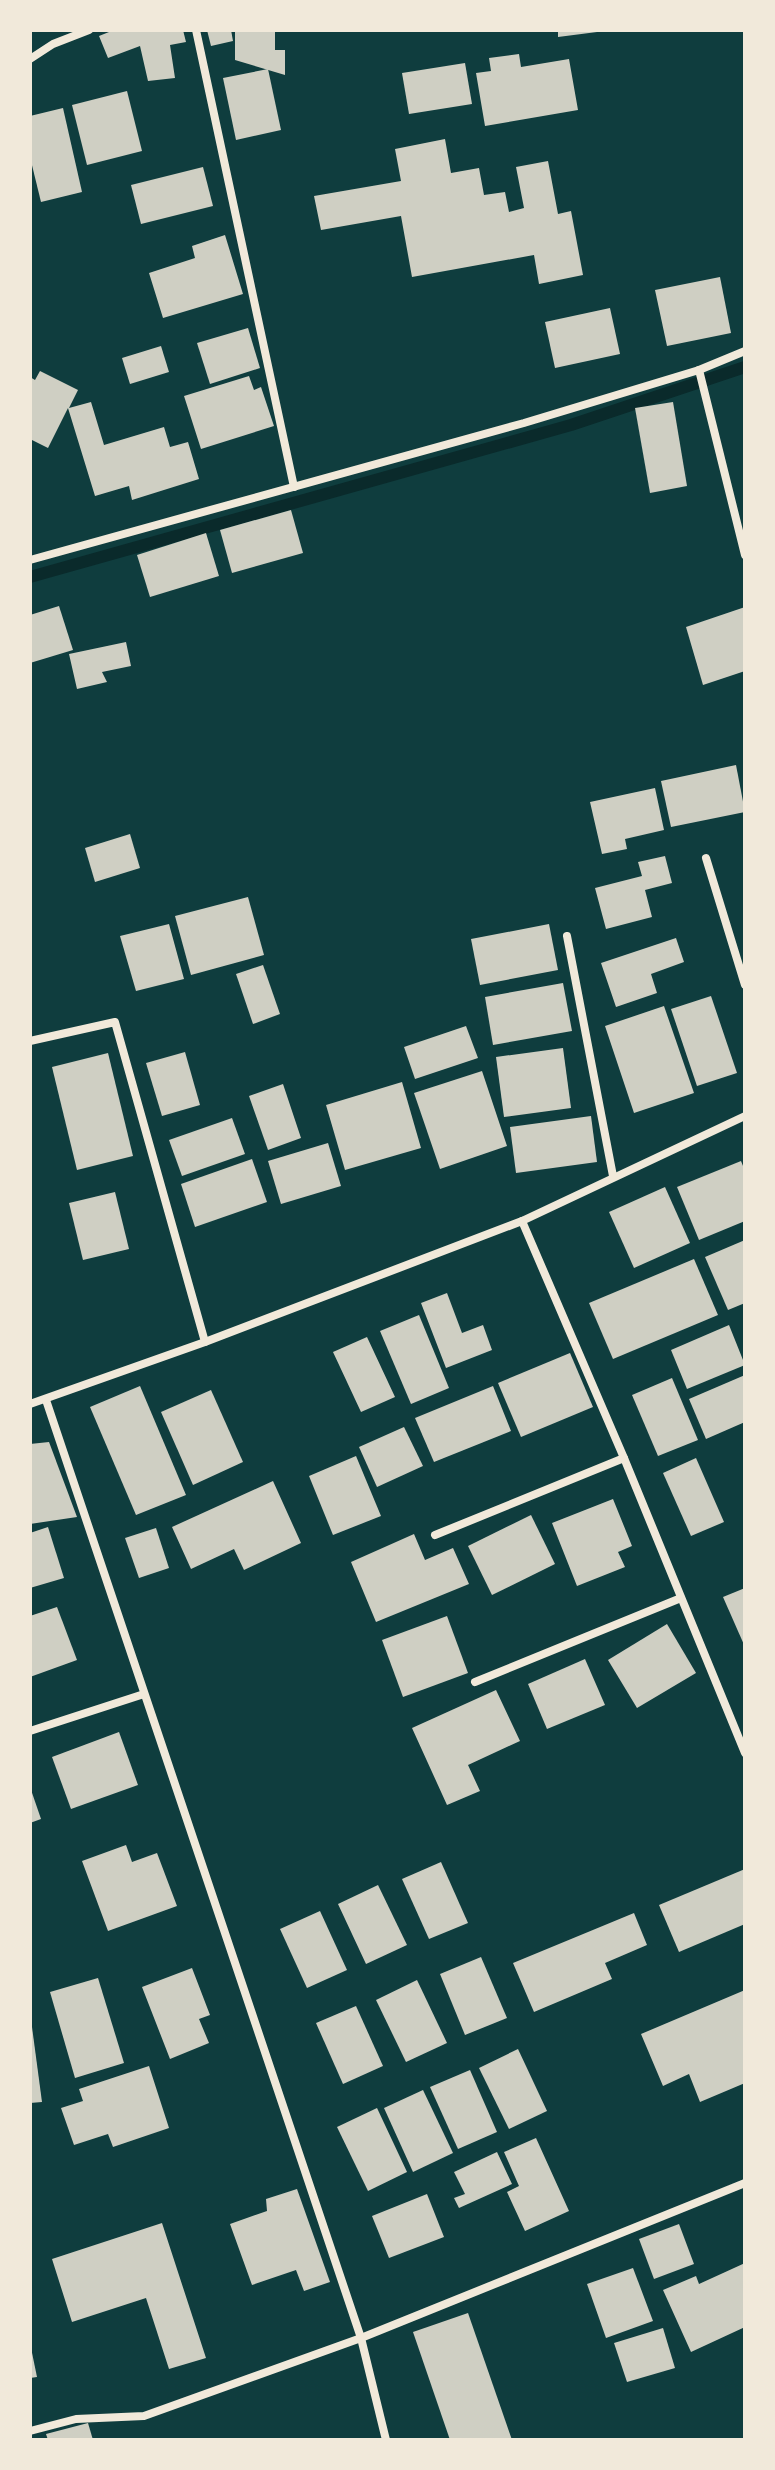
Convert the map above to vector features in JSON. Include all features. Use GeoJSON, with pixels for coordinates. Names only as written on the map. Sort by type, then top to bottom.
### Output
{"type":"FeatureCollection","features":[{"type":"Feature","properties":{"kind":"street"},"geometry":{"type":"LineString","coordinates":[[30,59],[53,44],[89,30]]}},
{"type":"Feature","properties":{"kind":"street"},"geometry":{"type":"LineString","coordinates":[[196,30],[294,487]]}},
{"type":"Feature","properties":{"kind":"street"},"geometry":{"type":"LineString","coordinates":[[30,560],[524,423],[699,370],[745,351]]}},
{"type":"Feature","properties":{"kind":"street"},"geometry":{"type":"LineString","coordinates":[[699,370],[745,555]]}},
{"type":"Feature","properties":{"kind":"street"},"geometry":{"type":"LineString","coordinates":[[706,858],[745,985]]}},
{"type":"Feature","properties":{"kind":"street"},"geometry":{"type":"LineString","coordinates":[[567,936],[613,1176]]}},
{"type":"Feature","properties":{"kind":"street"},"geometry":{"type":"LineString","coordinates":[[30,1041],[115,1022],[205,1342]]}},
{"type":"Feature","properties":{"kind":"street"},"geometry":{"type":"LineString","coordinates":[[30,1404],[205,1342],[522,1221],[745,1116]]}},
{"type":"Feature","properties":{"kind":"street"},"geometry":{"type":"LineString","coordinates":[[522,1221],[624,1458],[745,1753]]}},
{"type":"Feature","properties":{"kind":"street"},"geometry":{"type":"LineString","coordinates":[[46,1400],[361,2338],[386,2440]]}},
{"type":"Feature","properties":{"kind":"street"},"geometry":{"type":"LineString","coordinates":[[435,1535],[624,1458]]}},
{"type":"Feature","properties":{"kind":"street"},"geometry":{"type":"LineString","coordinates":[[475,1682],[681,1598]]}},
{"type":"Feature","properties":{"kind":"street"},"geometry":{"type":"LineString","coordinates":[[30,1731],[144,1694]]}},
{"type":"Feature","properties":{"kind":"street"},"geometry":{"type":"LineString","coordinates":[[30,2431],[76,2419],[144,2416],[361,2338],[745,2183]]}},
{"type":"Feature","properties":{"kind":"building"},"geometry":{"type":"Polygon","coordinates":[[[114,30],[183,30],[186,42],[170,45],[175,78],[148,81],[140,46],[108,58],[99,36],[114,30]]]}},
{"type":"Feature","properties":{"kind":"building"},"geometry":{"type":"Polygon","coordinates":[[[207,30],[231,30],[233,41],[211,46],[207,30]]]}},
{"type":"Feature","properties":{"kind":"building"},"geometry":{"type":"Polygon","coordinates":[[[235,30],[275,30],[275,50],[285,50],[285,75],[235,60],[235,30]]]}},
{"type":"Feature","properties":{"kind":"building"},"geometry":{"type":"Polygon","coordinates":[[[558,30],[596,30],[597,32],[558,37],[558,30]]]}},
{"type":"Feature","properties":{"kind":"building"},"geometry":{"type":"Polygon","coordinates":[[[519,54],[521,67],[569,59],[578,110],[485,126],[476,73],[491,71],[489,58],[519,54]]]}},
{"type":"Feature","properties":{"kind":"building"},"geometry":{"type":"Polygon","coordinates":[[[465,63],[472,104],[409,114],[402,73],[465,63]]]}},
{"type":"Feature","properties":{"kind":"building"},"geometry":{"type":"Polygon","coordinates":[[[268,69],[281,130],[236,140],[223,78],[268,69]]]}},
{"type":"Feature","properties":{"kind":"building"},"geometry":{"type":"Polygon","coordinates":[[[127,91],[142,151],[87,165],[72,105],[127,91]]]}},
{"type":"Feature","properties":{"kind":"building"},"geometry":{"type":"Polygon","coordinates":[[[63,108],[82,192],[41,202],[30,157],[30,116],[63,108]]]}},
{"type":"Feature","properties":{"kind":"building"},"geometry":{"type":"Polygon","coordinates":[[[445,139],[451,173],[479,168],[484,195],[505,192],[509,212],[524,208],[516,167],[548,161],[558,214],[571,211],[583,275],[539,284],[534,255],[412,277],[401,216],[321,230],[314,196],[401,181],[395,149],[445,139]]]}},
{"type":"Feature","properties":{"kind":"building"},"geometry":{"type":"Polygon","coordinates":[[[203,167],[213,206],[141,224],[131,185],[203,167]]]}},
{"type":"Feature","properties":{"kind":"building"},"geometry":{"type":"Polygon","coordinates":[[[225,235],[243,294],[163,318],[149,273],[195,258],[192,246],[225,235]]]}},
{"type":"Feature","properties":{"kind":"building"},"geometry":{"type":"Polygon","coordinates":[[[720,277],[731,333],[667,346],[655,290],[720,277]]]}},
{"type":"Feature","properties":{"kind":"building"},"geometry":{"type":"Polygon","coordinates":[[[610,308],[620,354],[555,368],[545,322],[610,308]]]}},
{"type":"Feature","properties":{"kind":"building"},"geometry":{"type":"Polygon","coordinates":[[[248,328],[260,368],[210,384],[197,343],[248,328]]]}},
{"type":"Feature","properties":{"kind":"building"},"geometry":{"type":"Polygon","coordinates":[[[161,346],[169,372],[130,384],[122,358],[161,346]]]}},
{"type":"Feature","properties":{"kind":"building"},"geometry":{"type":"Polygon","coordinates":[[[40,371],[78,390],[69,408],[91,402],[104,445],[164,427],[170,447],[188,442],[199,479],[132,500],[129,486],[95,496],[68,408],[48,448],[30,439],[30,377],[35,380],[40,371]]]}},
{"type":"Feature","properties":{"kind":"building"},"geometry":{"type":"Polygon","coordinates":[[[249,376],[254,390],[261,387],[274,426],[201,449],[184,396],[249,376]]]}},
{"type":"Feature","properties":{"kind":"building"},"geometry":{"type":"Polygon","coordinates":[[[673,402],[687,486],[650,493],[635,408],[673,402]]]}},
{"type":"Feature","properties":{"kind":"building"},"geometry":{"type":"Polygon","coordinates":[[[291,510],[303,553],[232,573],[220,530],[291,510]]]}},
{"type":"Feature","properties":{"kind":"building"},"geometry":{"type":"Polygon","coordinates":[[[206,533],[219,576],[150,597],[137,555],[206,533]]]}},
{"type":"Feature","properties":{"kind":"building"},"geometry":{"type":"Polygon","coordinates":[[[59,606],[73,650],[30,663],[30,615],[59,606]]]}},
{"type":"Feature","properties":{"kind":"building"},"geometry":{"type":"Polygon","coordinates":[[[745,607],[745,671],[703,685],[686,627],[745,607]]]}},
{"type":"Feature","properties":{"kind":"building"},"geometry":{"type":"Polygon","coordinates":[[[126,642],[131,666],[102,672],[107,682],[77,689],[69,654],[126,642]]]}},
{"type":"Feature","properties":{"kind":"building"},"geometry":{"type":"Polygon","coordinates":[[[736,765],[745,812],[671,827],[661,781],[736,765]]]}},
{"type":"Feature","properties":{"kind":"building"},"geometry":{"type":"Polygon","coordinates":[[[655,788],[664,830],[625,839],[627,849],[602,854],[590,802],[655,788]]]}},
{"type":"Feature","properties":{"kind":"building"},"geometry":{"type":"Polygon","coordinates":[[[130,834],[140,868],[95,882],[85,848],[130,834]]]}},
{"type":"Feature","properties":{"kind":"building"},"geometry":{"type":"Polygon","coordinates":[[[665,856],[672,883],[645,890],[652,917],[606,929],[595,888],[642,876],[638,862],[665,856]]]}},
{"type":"Feature","properties":{"kind":"building"},"geometry":{"type":"Polygon","coordinates":[[[248,897],[264,955],[191,975],[175,916],[248,897]]]}},
{"type":"Feature","properties":{"kind":"building"},"geometry":{"type":"Polygon","coordinates":[[[169,924],[184,979],[136,991],[120,936],[169,924]]]}},
{"type":"Feature","properties":{"kind":"building"},"geometry":{"type":"Polygon","coordinates":[[[549,924],[558,970],[480,985],[471,939],[549,924]]]}},
{"type":"Feature","properties":{"kind":"building"},"geometry":{"type":"Polygon","coordinates":[[[676,938],[684,962],[651,974],[657,993],[616,1007],[601,963],[676,938]]]}},
{"type":"Feature","properties":{"kind":"building"},"geometry":{"type":"Polygon","coordinates":[[[263,965],[280,1014],[253,1024],[236,974],[263,965]]]}},
{"type":"Feature","properties":{"kind":"building"},"geometry":{"type":"Polygon","coordinates":[[[563,983],[572,1031],[493,1045],[485,997],[563,983]]]}},
{"type":"Feature","properties":{"kind":"building"},"geometry":{"type":"Polygon","coordinates":[[[711,996],[737,1073],[697,1086],[671,1009],[711,996]]]}},
{"type":"Feature","properties":{"kind":"building"},"geometry":{"type":"Polygon","coordinates":[[[664,1006],[694,1093],[634,1113],[605,1026],[664,1006]]]}},
{"type":"Feature","properties":{"kind":"building"},"geometry":{"type":"Polygon","coordinates":[[[466,1026],[478,1058],[415,1079],[404,1047],[466,1026]]]}},
{"type":"Feature","properties":{"kind":"building"},"geometry":{"type":"Polygon","coordinates":[[[563,1048],[571,1108],[504,1117],[496,1057],[563,1048]]]}},
{"type":"Feature","properties":{"kind":"building"},"geometry":{"type":"Polygon","coordinates":[[[185,1052],[200,1105],[162,1116],[146,1063],[185,1052]]]}},
{"type":"Feature","properties":{"kind":"building"},"geometry":{"type":"Polygon","coordinates":[[[108,1053],[133,1156],[77,1170],[52,1067],[108,1053]]]}},
{"type":"Feature","properties":{"kind":"building"},"geometry":{"type":"Polygon","coordinates":[[[482,1071],[507,1146],[440,1169],[414,1093],[482,1071]]]}},
{"type":"Feature","properties":{"kind":"building"},"geometry":{"type":"Polygon","coordinates":[[[402,1082],[421,1148],[345,1170],[326,1105],[402,1082]]]}},
{"type":"Feature","properties":{"kind":"building"},"geometry":{"type":"Polygon","coordinates":[[[283,1084],[301,1138],[268,1150],[249,1096],[283,1084]]]}},
{"type":"Feature","properties":{"kind":"building"},"geometry":{"type":"Polygon","coordinates":[[[591,1116],[597,1162],[516,1173],[510,1127],[591,1116]]]}},
{"type":"Feature","properties":{"kind":"building"},"geometry":{"type":"Polygon","coordinates":[[[232,1118],[245,1154],[182,1176],[169,1140],[232,1118]]]}},
{"type":"Feature","properties":{"kind":"building"},"geometry":{"type":"Polygon","coordinates":[[[328,1143],[341,1186],[281,1204],[268,1161],[328,1143]]]}},
{"type":"Feature","properties":{"kind":"building"},"geometry":{"type":"Polygon","coordinates":[[[252,1159],[267,1202],[195,1227],[181,1184],[252,1159]]]}},
{"type":"Feature","properties":{"kind":"building"},"geometry":{"type":"Polygon","coordinates":[[[741,1161],[745,1171],[745,1221],[699,1240],[677,1187],[741,1161]]]}},
{"type":"Feature","properties":{"kind":"building"},"geometry":{"type":"Polygon","coordinates":[[[665,1187],[690,1243],[634,1268],[609,1212],[665,1187]]]}},
{"type":"Feature","properties":{"kind":"building"},"geometry":{"type":"Polygon","coordinates":[[[115,1192],[129,1249],[83,1260],[69,1203],[115,1192]]]}},
{"type":"Feature","properties":{"kind":"building"},"geometry":{"type":"Polygon","coordinates":[[[745,1240],[745,1303],[728,1310],[705,1257],[745,1240]]]}},
{"type":"Feature","properties":{"kind":"building"},"geometry":{"type":"Polygon","coordinates":[[[694,1259],[718,1315],[613,1359],[589,1303],[694,1259]]]}},
{"type":"Feature","properties":{"kind":"building"},"geometry":{"type":"Polygon","coordinates":[[[447,1293],[462,1333],[483,1325],[492,1350],[446,1368],[421,1303],[447,1293]]]}},
{"type":"Feature","properties":{"kind":"building"},"geometry":{"type":"Polygon","coordinates":[[[419,1315],[449,1388],[411,1404],[380,1331],[419,1315]]]}},
{"type":"Feature","properties":{"kind":"building"},"geometry":{"type":"Polygon","coordinates":[[[729,1325],[745,1365],[687,1389],[671,1350],[729,1325]]]}},
{"type":"Feature","properties":{"kind":"building"},"geometry":{"type":"Polygon","coordinates":[[[367,1337],[395,1397],[361,1412],[333,1352],[367,1337]]]}},
{"type":"Feature","properties":{"kind":"building"},"geometry":{"type":"Polygon","coordinates":[[[570,1353],[593,1407],[521,1437],[498,1383],[570,1353]]]}},
{"type":"Feature","properties":{"kind":"building"},"geometry":{"type":"Polygon","coordinates":[[[745,1375],[745,1422],[706,1439],[689,1399],[745,1375]]]}},
{"type":"Feature","properties":{"kind":"building"},"geometry":{"type":"Polygon","coordinates":[[[672,1378],[698,1440],[658,1456],[632,1395],[672,1378]]]}},
{"type":"Feature","properties":{"kind":"building"},"geometry":{"type":"Polygon","coordinates":[[[140,1386],[186,1495],[136,1515],[90,1407],[140,1386]]]}},
{"type":"Feature","properties":{"kind":"building"},"geometry":{"type":"Polygon","coordinates":[[[493,1386],[511,1431],[434,1462],[415,1418],[493,1386]]]}},
{"type":"Feature","properties":{"kind":"building"},"geometry":{"type":"Polygon","coordinates":[[[211,1390],[243,1462],[193,1485],[161,1412],[211,1390]]]}},
{"type":"Feature","properties":{"kind":"building"},"geometry":{"type":"Polygon","coordinates":[[[404,1427],[423,1466],[377,1487],[359,1447],[404,1427]]]}},
{"type":"Feature","properties":{"kind":"building"},"geometry":{"type":"Polygon","coordinates":[[[49,1442],[77,1517],[30,1524],[30,1444],[49,1442]]]}},
{"type":"Feature","properties":{"kind":"building"},"geometry":{"type":"Polygon","coordinates":[[[356,1456],[381,1516],[333,1535],[309,1476],[356,1456]]]}},
{"type":"Feature","properties":{"kind":"building"},"geometry":{"type":"Polygon","coordinates":[[[696,1458],[724,1522],[691,1536],[663,1473],[696,1458]]]}},
{"type":"Feature","properties":{"kind":"building"},"geometry":{"type":"Polygon","coordinates":[[[273,1481],[301,1543],[244,1570],[234,1549],[191,1569],[172,1527],[273,1481]]]}},
{"type":"Feature","properties":{"kind":"building"},"geometry":{"type":"Polygon","coordinates":[[[613,1499],[632,1546],[618,1552],[625,1567],[577,1586],[552,1523],[613,1499]]]}},
{"type":"Feature","properties":{"kind":"building"},"geometry":{"type":"Polygon","coordinates":[[[531,1515],[555,1564],[492,1595],[468,1546],[531,1515]]]}},
{"type":"Feature","properties":{"kind":"building"},"geometry":{"type":"Polygon","coordinates":[[[48,1527],[64,1578],[30,1588],[30,1533],[48,1527]]]}},
{"type":"Feature","properties":{"kind":"building"},"geometry":{"type":"Polygon","coordinates":[[[156,1528],[169,1568],[139,1578],[125,1538],[156,1528]]]}},
{"type":"Feature","properties":{"kind":"building"},"geometry":{"type":"Polygon","coordinates":[[[414,1534],[425,1560],[453,1548],[469,1584],[376,1622],[351,1562],[414,1534]]]}},
{"type":"Feature","properties":{"kind":"building"},"geometry":{"type":"Polygon","coordinates":[[[745,1588],[745,1647],[723,1597],[745,1588]]]}},
{"type":"Feature","properties":{"kind":"building"},"geometry":{"type":"Polygon","coordinates":[[[57,1607],[77,1660],[30,1677],[30,1616],[57,1607]]]}},
{"type":"Feature","properties":{"kind":"building"},"geometry":{"type":"Polygon","coordinates":[[[447,1616],[468,1673],[403,1697],[382,1640],[447,1616]]]}},
{"type":"Feature","properties":{"kind":"building"},"geometry":{"type":"Polygon","coordinates":[[[667,1624],[696,1673],[637,1708],[608,1660],[667,1624]]]}},
{"type":"Feature","properties":{"kind":"building"},"geometry":{"type":"Polygon","coordinates":[[[585,1659],[605,1705],[547,1729],[528,1684],[585,1659]]]}},
{"type":"Feature","properties":{"kind":"building"},"geometry":{"type":"Polygon","coordinates":[[[496,1690],[520,1741],[468,1765],[480,1791],[447,1805],[412,1728],[496,1690]]]}},
{"type":"Feature","properties":{"kind":"building"},"geometry":{"type":"Polygon","coordinates":[[[119,1732],[138,1785],[71,1809],[52,1757],[119,1732]]]}},
{"type":"Feature","properties":{"kind":"building"},"geometry":{"type":"Polygon","coordinates":[[[30,1787],[41,1819],[30,1823],[30,1787]]]}},
{"type":"Feature","properties":{"kind":"building"},"geometry":{"type":"Polygon","coordinates":[[[126,1845],[132,1862],[157,1853],[177,1906],[108,1931],[82,1861],[126,1845]]]}},
{"type":"Feature","properties":{"kind":"building"},"geometry":{"type":"Polygon","coordinates":[[[441,1862],[468,1923],[429,1939],[402,1879],[441,1862]]]}},
{"type":"Feature","properties":{"kind":"building"},"geometry":{"type":"Polygon","coordinates":[[[745,1869],[745,1924],[679,1952],[659,1905],[745,1869]]]}},
{"type":"Feature","properties":{"kind":"building"},"geometry":{"type":"Polygon","coordinates":[[[378,1885],[407,1945],[366,1964],[338,1904],[378,1885]]]}},
{"type":"Feature","properties":{"kind":"building"},"geometry":{"type":"Polygon","coordinates":[[[320,1911],[347,1970],[307,1988],[280,1929],[320,1911]]]}},
{"type":"Feature","properties":{"kind":"building"},"geometry":{"type":"Polygon","coordinates":[[[634,1913],[647,1945],[605,1963],[612,1979],[534,2012],[513,1963],[634,1913]]]}},
{"type":"Feature","properties":{"kind":"building"},"geometry":{"type":"Polygon","coordinates":[[[481,1957],[507,2018],[465,2035],[440,1974],[481,1957]]]}},
{"type":"Feature","properties":{"kind":"building"},"geometry":{"type":"Polygon","coordinates":[[[192,1968],[210,2015],[199,2019],[209,2043],[170,2059],[142,1987],[192,1968]]]}},
{"type":"Feature","properties":{"kind":"building"},"geometry":{"type":"Polygon","coordinates":[[[98,1978],[124,2063],[75,2078],[50,1992],[98,1978]]]}},
{"type":"Feature","properties":{"kind":"building"},"geometry":{"type":"Polygon","coordinates":[[[417,1980],[447,2043],[406,2062],[376,2000],[417,1980]]]}},
{"type":"Feature","properties":{"kind":"building"},"geometry":{"type":"Polygon","coordinates":[[[745,1990],[745,2083],[700,2102],[689,2074],[663,2086],[641,2034],[745,1990]]]}},
{"type":"Feature","properties":{"kind":"building"},"geometry":{"type":"Polygon","coordinates":[[[356,2006],[383,2066],[343,2084],[316,2023],[356,2006]]]}},
{"type":"Feature","properties":{"kind":"building"},"geometry":{"type":"Polygon","coordinates":[[[30,2028],[42,2102],[30,2103],[30,2028]]]}},
{"type":"Feature","properties":{"kind":"building"},"geometry":{"type":"Polygon","coordinates":[[[518,2049],[547,2111],[509,2129],[479,2068],[518,2049]]]}},
{"type":"Feature","properties":{"kind":"building"},"geometry":{"type":"Polygon","coordinates":[[[149,2066],[169,2128],[113,2147],[108,2134],[74,2145],[61,2108],[83,2101],[79,2089],[149,2066]]]}},
{"type":"Feature","properties":{"kind":"building"},"geometry":{"type":"Polygon","coordinates":[[[470,2070],[497,2132],[458,2149],[430,2087],[470,2070]]]}},
{"type":"Feature","properties":{"kind":"building"},"geometry":{"type":"Polygon","coordinates":[[[423,2090],[453,2153],[413,2172],[384,2108],[423,2090]]]}},
{"type":"Feature","properties":{"kind":"building"},"geometry":{"type":"Polygon","coordinates":[[[377,2108],[407,2172],[368,2191],[337,2127],[377,2108]]]}},
{"type":"Feature","properties":{"kind":"building"},"geometry":{"type":"Polygon","coordinates":[[[536,2138],[569,2211],[525,2231],[507,2192],[519,2186],[504,2152],[536,2138]]]}},
{"type":"Feature","properties":{"kind":"building"},"geometry":{"type":"Polygon","coordinates":[[[497,2152],[512,2184],[459,2208],[454,2198],[465,2194],[454,2172],[497,2152]]]}},
{"type":"Feature","properties":{"kind":"building"},"geometry":{"type":"Polygon","coordinates":[[[297,2189],[330,2282],[304,2291],[296,2270],[252,2285],[230,2224],[267,2211],[266,2199],[297,2189]]]}},
{"type":"Feature","properties":{"kind":"building"},"geometry":{"type":"Polygon","coordinates":[[[427,2194],[444,2237],[389,2258],[372,2216],[427,2194]]]}},
{"type":"Feature","properties":{"kind":"building"},"geometry":{"type":"Polygon","coordinates":[[[162,2223],[206,2358],[169,2369],[146,2298],[72,2322],[52,2259],[162,2223]]]}},
{"type":"Feature","properties":{"kind":"building"},"geometry":{"type":"Polygon","coordinates":[[[679,2224],[694,2264],[654,2279],[639,2239],[679,2224]]]}},
{"type":"Feature","properties":{"kind":"building"},"geometry":{"type":"Polygon","coordinates":[[[745,2263],[745,2327],[691,2352],[663,2290],[696,2276],[699,2284],[745,2263]]]}},
{"type":"Feature","properties":{"kind":"building"},"geometry":{"type":"Polygon","coordinates":[[[633,2268],[653,2321],[606,2338],[587,2284],[633,2268]]]}},
{"type":"Feature","properties":{"kind":"building"},"geometry":{"type":"Polygon","coordinates":[[[468,2313],[512,2440],[450,2440],[413,2332],[468,2313]]]}},
{"type":"Feature","properties":{"kind":"building"},"geometry":{"type":"Polygon","coordinates":[[[663,2328],[675,2368],[627,2382],[614,2343],[663,2328]]]}},
{"type":"Feature","properties":{"kind":"building"},"geometry":{"type":"Polygon","coordinates":[[[30,2343],[37,2377],[30,2378],[30,2343]]]}},
{"type":"Feature","properties":{"kind":"building"},"geometry":{"type":"Polygon","coordinates":[[[88,2423],[93,2440],[48,2440],[46,2434],[88,2423]]]}},
{"type":"Feature","properties":{"kind":"waterway"},"geometry":{"type":"LineString","coordinates":[[30,577],[571,425],[745,367]]}}]}
